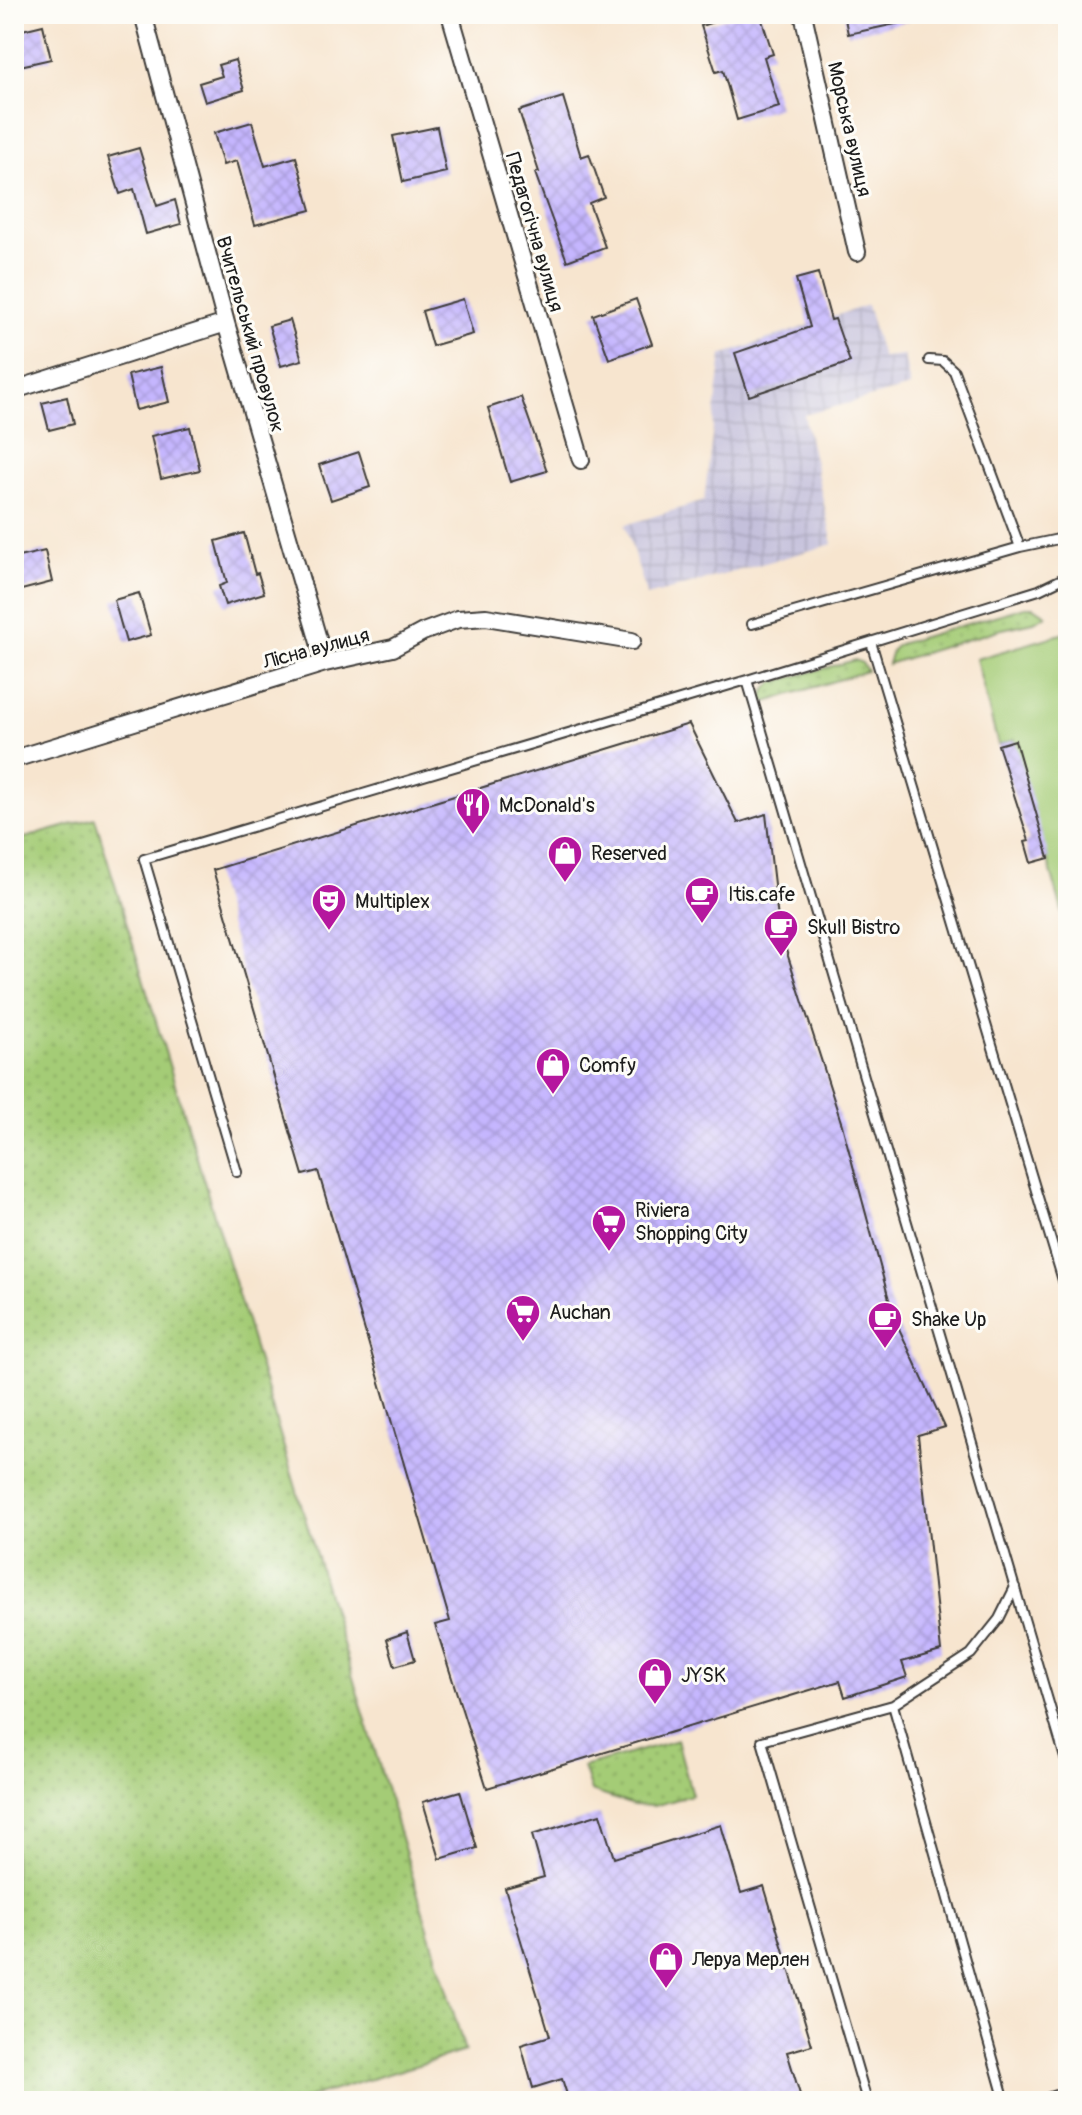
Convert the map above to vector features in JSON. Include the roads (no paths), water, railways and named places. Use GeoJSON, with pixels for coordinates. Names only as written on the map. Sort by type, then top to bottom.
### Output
{"type":"FeatureCollection","features":[{"type":"Feature","properties":{"kind":"street","name":"Вчительський провулок"},"geometry":{"type":"LineString","coordinates":[[143,14],[226,323],[325,663]]}},
{"type":"Feature","properties":{"kind":"street","name":"Педагогічна вулиця"},"geometry":{"type":"LineString","coordinates":[[450,14],[581,460]]}},
{"type":"Feature","properties":{"kind":"street","name":"Морська вулиця"},"geometry":{"type":"LineString","coordinates":[[803,14],[857,252]]}},
{"type":"Feature","properties":{"kind":"street"},"geometry":{"type":"LineString","coordinates":[[14,390],[226,323]]}},
{"type":"Feature","properties":{"kind":"street","name":"Лісна вулиця"},"geometry":{"type":"LineString","coordinates":[[14,759],[325,663],[393,648],[458,619],[486,617],[632,641]]}},
{"type":"Feature","properties":{"kind":"lane"},"geometry":{"type":"LineString","coordinates":[[929,360],[943,361],[954,371],[1020,547]]}},
{"type":"Feature","properties":{"kind":"lane"},"geometry":{"type":"LineString","coordinates":[[752,624],[1020,547],[1068,537]]}},
{"type":"Feature","properties":{"kind":"lane"},"geometry":{"type":"LineString","coordinates":[[237,1172],[144,859],[747,680],[1039,590],[1068,576]]}},
{"type":"Feature","properties":{"kind":"lane"},"geometry":{"type":"LineString","coordinates":[[871,642],[1068,1297]]}},
{"type":"Feature","properties":{"kind":"lane"},"geometry":{"type":"LineString","coordinates":[[747,680],[1068,1768]]}},
{"type":"Feature","properties":{"kind":"lane"},"geometry":{"type":"LineString","coordinates":[[867,2101],[762,1741],[893,1705],[960,1663],[982,1643],[999,1619],[1015,1587]]}},
{"type":"Feature","properties":{"kind":"lane"},"geometry":{"type":"LineString","coordinates":[[893,1705],[1005,2101]]}},
{"type":"Feature","properties":{"kind":"lane"},"geometry":{"type":"LineString","coordinates":[[1038,2101],[1068,2091]]}},
{"type":"Feature","properties":{"kind":"place","name":"McDonald's"},"geometry":{"type":"Point","coordinates":[473,836]}},
{"type":"Feature","properties":{"kind":"place","name":"Reserved"},"geometry":{"type":"Point","coordinates":[565,884]}},
{"type":"Feature","properties":{"kind":"place","name":"Itis.cafe"},"geometry":{"type":"Point","coordinates":[702,925]}},
{"type":"Feature","properties":{"kind":"place","name":"Multiplex"},"geometry":{"type":"Point","coordinates":[329,932]}},
{"type":"Feature","properties":{"kind":"place","name":"Skull Bistro"},"geometry":{"type":"Point","coordinates":[781,958]}},
{"type":"Feature","properties":{"kind":"place","name":"Comfy"},"geometry":{"type":"Point","coordinates":[553,1096]}},
{"type":"Feature","properties":{"kind":"place","name":"Riviera Shopping City"},"geometry":{"type":"Point","coordinates":[609,1253]}},
{"type":"Feature","properties":{"kind":"place","name":"Auchan"},"geometry":{"type":"Point","coordinates":[523,1343]}},
{"type":"Feature","properties":{"kind":"place","name":"Shake Up"},"geometry":{"type":"Point","coordinates":[885,1350]}},
{"type":"Feature","properties":{"kind":"place","name":"JYSK"},"geometry":{"type":"Point","coordinates":[655,1706]}},
{"type":"Feature","properties":{"kind":"place","name":"Леруа Мерлен"},"geometry":{"type":"Point","coordinates":[666,1990]}}]}
